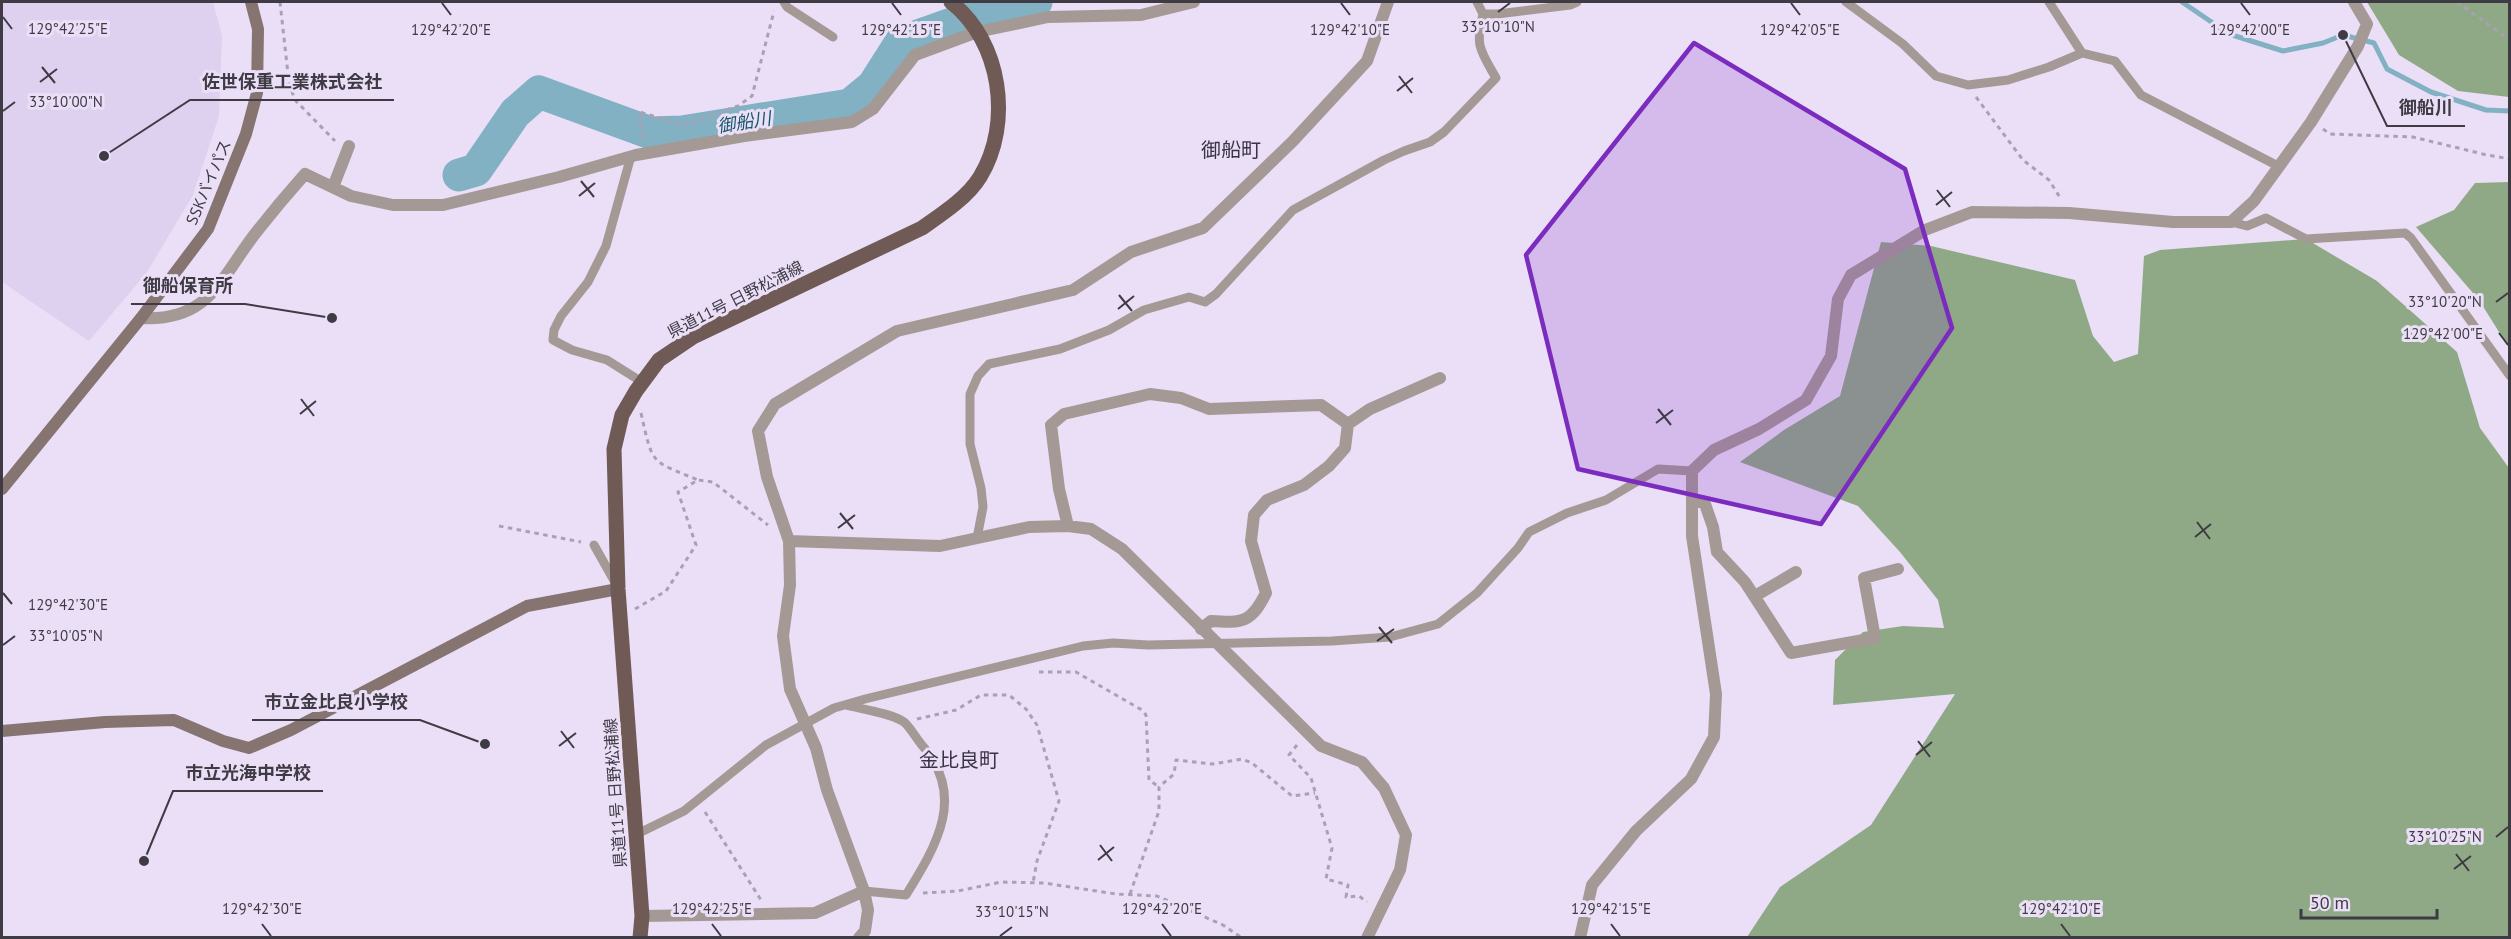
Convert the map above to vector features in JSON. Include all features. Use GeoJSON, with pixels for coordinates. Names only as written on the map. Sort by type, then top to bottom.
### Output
{"type":"FeatureCollection","features":[{"type":"Feature","properties":{"kind":"main road","name":"県道11号 日野松浦線"},"geometry":{"type":"LineString","coordinates":[[640,938],[642,916],[618,589],[614,449],[622,415],[639,386],[659,360],[693,337],[922,228],[953,205],[980,178],[996,141],[1000,100],[988,52],[977,32],[955,4]]}},
{"type":"Feature","properties":{"kind":"street","name":"SSKバイパス"},"geometry":{"type":"LineString","coordinates":[[2,489],[141,318],[208,229],[246,134],[257,93],[258,29],[251,2]]}},
{"type":"Feature","properties":{"kind":"street"},"geometry":{"type":"LineString","coordinates":[[141,318],[156,319],[185,314],[218,289],[257,231],[305,174],[351,196],[393,205],[443,205],[559,177],[637,155],[744,136],[852,122],[873,109],[915,55],[977,32],[1048,17],[1141,15],[1194,2]]}},
{"type":"Feature","properties":{"kind":"street"},"geometry":{"type":"LineString","coordinates":[[859,938],[865,931],[868,910],[864,891],[827,790],[816,748],[790,689],[783,636],[790,585],[789,542],[767,477],[758,431],[775,404],[897,331],[1073,290],[1131,252],[1203,228],[1293,141],[1367,61],[1388,2]]}},
{"type":"Feature","properties":{"kind":"street"},"geometry":{"type":"LineString","coordinates":[[1580,938],[1592,885],[1636,831],[1691,779],[1714,737],[1716,694],[1692,536],[1692,471],[1714,450],[1759,429],[1806,400],[1831,356],[1839,299],[1851,275],[1925,230],[1972,212],[2069,213],[2174,222],[2231,222],[2254,201],[2280,167],[2358,46],[2367,24],[2354,2]]}},
{"type":"Feature","properties":{"kind":"street"},"geometry":{"type":"LineString","coordinates":[[333,187],[348,150]]}},
{"type":"Feature","properties":{"kind":"street"},"geometry":{"type":"LineString","coordinates":[[1201,629],[1211,621],[1238,623],[1256,612],[1266,593],[1251,541],[1254,515],[1267,500],[1304,485],[1329,466],[1345,448],[1348,424],[1370,409],[1440,378]]}},
{"type":"Feature","properties":{"kind":"street"},"geometry":{"type":"LineString","coordinates":[[1068,526],[1059,489],[1051,425],[1064,414],[1150,394],[1181,398],[1209,409],[1321,405],[1348,424]]}},
{"type":"Feature","properties":{"kind":"street"},"geometry":{"type":"LineString","coordinates":[[1692,498],[1705,504],[1713,527],[1717,552],[1745,582],[1791,653],[1875,638],[1864,578],[1898,569]]}},
{"type":"Feature","properties":{"kind":"street"},"geometry":{"type":"LineString","coordinates":[[789,542],[939,546],[1029,527],[1068,526],[1091,529],[1122,549],[1321,746],[1362,762],[1384,788],[1406,835],[1400,870],[1367,938]]}},
{"type":"Feature","properties":{"kind":"street"},"geometry":{"type":"LineString","coordinates":[[1755,596],[1796,572]]}},
{"type":"Feature","properties":{"kind":"street"},"geometry":{"type":"LineString","coordinates":[[2,731],[105,722],[174,720],[223,741],[249,748],[291,730],[527,606],[618,589]]}},
{"type":"Feature","properties":{"kind":"street"},"geometry":{"type":"LineString","coordinates":[[642,916],[815,914],[864,891]]}},
{"type":"Feature","properties":{"kind":"lane"},"geometry":{"type":"LineString","coordinates":[[784,2],[787,7],[833,37]]}},
{"type":"Feature","properties":{"kind":"lane"},"geometry":{"type":"LineString","coordinates":[[976,538],[983,507],[981,488],[970,444],[970,394],[978,376],[989,364],[1060,349],[1110,330],[1144,310],[1189,297],[1205,302],[1216,294],[1293,210],[1384,160],[1430,142],[1444,132],[1496,78],[1479,49],[1478,33],[1483,14],[1477,2]]}},
{"type":"Feature","properties":{"kind":"lane"},"geometry":{"type":"LineString","coordinates":[[1483,14],[1570,5],[1577,2]]}},
{"type":"Feature","properties":{"kind":"lane"},"geometry":{"type":"LineString","coordinates":[[1846,2],[1903,44],[1936,76],[1968,85],[2008,80],[2049,67],[2082,53],[2115,61],[2141,95],[2280,167]]}},
{"type":"Feature","properties":{"kind":"lane"},"geometry":{"type":"LineString","coordinates":[[2049,2],[2082,53]]}},
{"type":"Feature","properties":{"kind":"lane"},"geometry":{"type":"LineString","coordinates":[[637,155],[606,246],[588,282],[561,316],[554,330],[553,340],[572,350],[607,360],[639,386]]}},
{"type":"Feature","properties":{"kind":"lane"},"geometry":{"type":"LineString","coordinates":[[2231,222],[2247,226],[2266,218],[2306,239],[2405,233],[2411,238],[2510,376]]}},
{"type":"Feature","properties":{"kind":"lane"},"geometry":{"type":"LineString","coordinates":[[635,835],[684,811],[766,745],[805,723],[846,705],[1083,646],[1113,643],[1217,645],[1390,636],[1438,624],[1477,593],[1518,548],[1529,532],[1567,513],[1606,500],[1658,469],[1692,471]]}},
{"type":"Feature","properties":{"kind":"lane"},"geometry":{"type":"LineString","coordinates":[[594,545],[618,589]]}},
{"type":"Feature","properties":{"kind":"lane"},"geometry":{"type":"LineString","coordinates":[[846,705],[904,722],[933,757],[943,780],[946,803],[945,818],[921,872],[906,895],[864,891]]}},
{"type":"Feature","properties":{"kind":"path"},"geometry":{"type":"LineString","coordinates":[[280,2],[289,83],[295,100],[348,150]]}},
{"type":"Feature","properties":{"kind":"path"},"geometry":{"type":"LineString","coordinates":[[2457,2],[2510,40]]}},
{"type":"Feature","properties":{"kind":"path"},"geometry":{"type":"LineString","coordinates":[[637,155],[640,112],[683,125],[738,106],[752,96],[774,8]]}},
{"type":"Feature","properties":{"kind":"path"},"geometry":{"type":"LineString","coordinates":[[1968,85],[2023,160],[2049,180],[2069,213]]}},
{"type":"Feature","properties":{"kind":"path"},"geometry":{"type":"LineString","coordinates":[[2311,122],[2330,134],[2413,137],[2487,156],[2510,159]]}},
{"type":"Feature","properties":{"kind":"path"},"geometry":{"type":"LineString","coordinates":[[639,386],[650,453],[658,463],[698,480],[713,482],[789,542]]}},
{"type":"Feature","properties":{"kind":"path"},"geometry":{"type":"LineString","coordinates":[[620,618],[666,591],[696,545],[678,492],[698,480]]}},
{"type":"Feature","properties":{"kind":"path"},"geometry":{"type":"LineString","coordinates":[[499,526],[594,545]]}},
{"type":"Feature","properties":{"kind":"path"},"geometry":{"type":"LineString","coordinates":[[1029,672],[1076,672],[1143,710],[1146,715],[1149,780],[1159,787]]}},
{"type":"Feature","properties":{"kind":"path"},"geometry":{"type":"LineString","coordinates":[[904,722],[956,710],[981,695],[1009,695],[1026,709],[1037,725],[1059,801],[1037,861],[1033,883]]}},
{"type":"Feature","properties":{"kind":"path"},"geometry":{"type":"LineString","coordinates":[[1299,743],[1289,755],[1311,778],[1332,848],[1326,879],[1348,885],[1346,897],[1359,896],[1368,901],[1365,910]]}},
{"type":"Feature","properties":{"kind":"path"},"geometry":{"type":"LineString","coordinates":[[1130,894],[1159,811],[1159,787],[1174,774],[1176,760],[1213,764],[1242,759],[1252,763],[1292,796],[1315,794]]}},
{"type":"Feature","properties":{"kind":"path"},"geometry":{"type":"LineString","coordinates":[[698,800],[771,914]]}},
{"type":"Feature","properties":{"kind":"path"},"geometry":{"type":"LineString","coordinates":[[906,895],[958,891],[1001,882],[1033,883],[1158,896],[1223,925],[1242,938]]}},
{"type":"Feature","properties":{"kind":"highlighted area"},"geometry":{"type":"Polygon","coordinates":[[[1694,43],[1905,169],[1952,328],[1821,524],[1578,469],[1526,255],[1694,43]]]}},
{"type":"Feature","properties":{"kind":"shaded area"},"geometry":{"type":"Polygon","coordinates":[[[2,2],[213,2],[222,36],[219,116],[193,195],[147,272],[89,341],[2,282],[2,2]]]}},
{"type":"Feature","properties":{"kind":"green space"},"geometry":{"type":"Polygon","coordinates":[[[2367,2],[2509,2],[2509,97],[2458,91],[2399,55],[2367,2]]]}},
{"type":"Feature","properties":{"kind":"green space"},"geometry":{"type":"Polygon","coordinates":[[[2510,182],[2509,348],[2479,300],[2416,227],[2454,210],[2475,183],[2510,182]]]}},
{"type":"Feature","properties":{"kind":"green space"},"geometry":{"type":"Polygon","coordinates":[[[2306,239],[2377,281],[2457,352],[2480,428],[2509,468],[2509,937],[1747,937],[1780,887],[1871,825],[1955,694],[1833,705],[1835,660],[1863,632],[1903,626],[1944,628],[1938,600],[1900,552],[1858,506],[1740,462],[1784,430],[1840,396],[1881,242],[1931,246],[2075,280],[2093,336],[2114,362],[2138,354],[2144,256],[2160,250],[2306,239]]]}},
{"type":"Feature","properties":{"kind":"waterway","name":"御船川"},"geometry":{"type":"LineString","coordinates":[[459,175],[476,170],[515,113],[539,92],[651,133],[682,132],[850,105],[873,86],[901,42],[994,9],[1036,2]]}},
{"type":"Feature","properties":{"kind":"waterway","name":"御船川"},"geometry":{"type":"LineString","coordinates":[[2182,2],[2229,34],[2283,51],[2323,43],[2343,35],[2374,43],[2387,69],[2431,92],[2486,110],[2510,111]]}},
{"type":"Feature","properties":{"kind":"place","name":"御船川"},"geometry":{"type":"Point","coordinates":[2343,35]}},
{"type":"Feature","properties":{"kind":"place","name":"佐世保重工業株式会社"},"geometry":{"type":"Point","coordinates":[104,156]}},
{"type":"Feature","properties":{"kind":"place","name":"御船保育所"},"geometry":{"type":"Point","coordinates":[332,318]}},
{"type":"Feature","properties":{"kind":"place","name":"市立金比良小学校"},"geometry":{"type":"Point","coordinates":[485,744]}},
{"type":"Feature","properties":{"kind":"place","name":"市立光海中学校"},"geometry":{"type":"Point","coordinates":[144,861]}},
{"type":"Feature","properties":{"kind":"district","name":"御船町"},"geometry":{"type":"Point","coordinates":[1231,150]}},
{"type":"Feature","properties":{"kind":"district","name":"金比良町"},"geometry":{"type":"Point","coordinates":[959,760]}}]}
